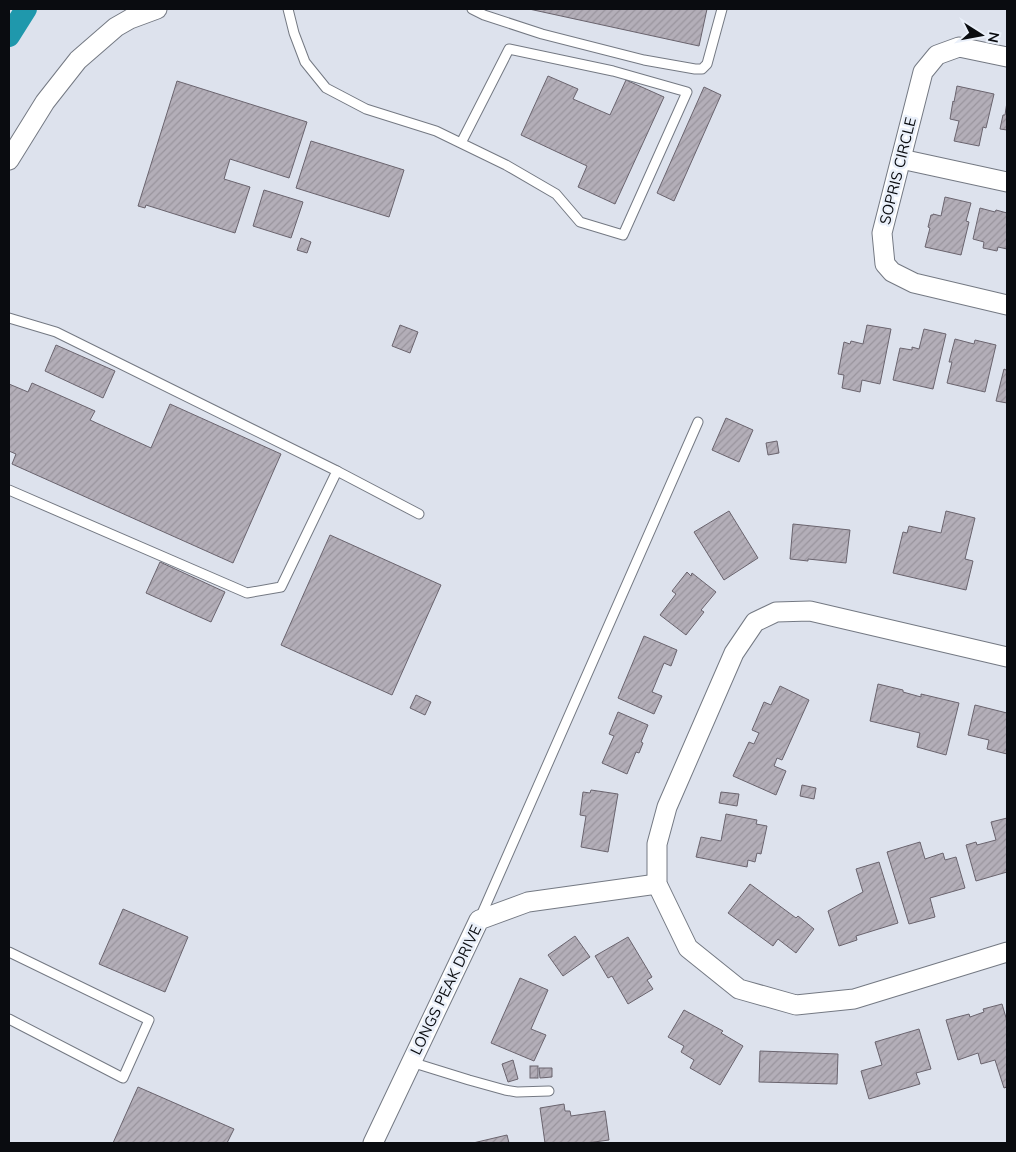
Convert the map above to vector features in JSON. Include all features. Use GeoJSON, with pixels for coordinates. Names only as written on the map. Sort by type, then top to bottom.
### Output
{"type":"FeatureCollection","features":[{"type":"Feature","properties":{"kind":"street"},"geometry":{"type":"LineString","coordinates":[[9,160],[45,102],[78,60],[116,27],[130,19],[157,9]]}},
{"type":"Feature","properties":{"kind":"street","name":"SOPRIS CIRCLE"},"geometry":{"type":"LineString","coordinates":[[1007,57],[960,47],[937,54],[923,72],[882,233],[885,264],[892,272],[914,284],[1007,305]]}},
{"type":"Feature","properties":{"kind":"street"},"geometry":{"type":"LineString","coordinates":[[901,159],[1007,182]]}},
{"type":"Feature","properties":{"kind":"street"},"geometry":{"type":"LineString","coordinates":[[1007,657],[810,611],[776,612],[756,622],[734,653],[667,807],[657,844],[657,884],[688,948],[739,989],[796,1005],[854,999],[1007,952]]}},
{"type":"Feature","properties":{"kind":"street","name":"LONGS PEAK DRIVE"},"geometry":{"type":"LineString","coordinates":[[373,1143],[479,920],[528,902],[657,884]]}},
{"type":"Feature","properties":{"kind":"lane"},"geometry":{"type":"LineString","coordinates":[[288,9],[294,33],[305,62],[326,88],[366,109],[436,131],[506,165],[556,194],[580,222],[623,235],[687,92],[613,72],[509,49],[461,143]]}},
{"type":"Feature","properties":{"kind":"lane"},"geometry":{"type":"LineString","coordinates":[[472,9],[484,15],[542,34],[644,60],[695,69],[702,69],[707,64],[722,9]]}},
{"type":"Feature","properties":{"kind":"lane"},"geometry":{"type":"LineString","coordinates":[[9,318],[56,332],[337,471],[419,514]]}},
{"type":"Feature","properties":{"kind":"lane"},"geometry":{"type":"LineString","coordinates":[[479,920],[698,422]]}},
{"type":"Feature","properties":{"kind":"lane"},"geometry":{"type":"LineString","coordinates":[[9,490],[247,593],[281,586],[337,471]]}},
{"type":"Feature","properties":{"kind":"lane"},"geometry":{"type":"LineString","coordinates":[[9,952],[149,1020],[123,1078],[9,1019]]}},
{"type":"Feature","properties":{"kind":"lane"},"geometry":{"type":"LineString","coordinates":[[412,1062],[505,1090],[517,1092],[549,1091]]}},
{"type":"Feature","properties":{"kind":"building"},"geometry":{"type":"Polygon","coordinates":[[[529,9],[707,9],[699,46],[529,9]]]}},
{"type":"Feature","properties":{"kind":"building"},"geometry":{"type":"Polygon","coordinates":[[[548,76],[578,89],[573,99],[610,115],[626,80],[664,97],[615,204],[578,187],[587,166],[521,135],[548,76]]]}},
{"type":"Feature","properties":{"kind":"building"},"geometry":{"type":"Polygon","coordinates":[[[177,81],[307,122],[289,178],[230,159],[224,179],[250,187],[235,233],[146,205],[145,208],[138,206],[177,81]]]}},
{"type":"Feature","properties":{"kind":"building"},"geometry":{"type":"Polygon","coordinates":[[[957,86],[994,94],[986,128],[983,127],[979,146],[954,141],[959,121],[950,119],[957,86]]]}},
{"type":"Feature","properties":{"kind":"building"},"geometry":{"type":"Polygon","coordinates":[[[704,87],[721,95],[674,201],[657,193],[704,87]]]}},
{"type":"Feature","properties":{"kind":"building"},"geometry":{"type":"Polygon","coordinates":[[[1007,102],[1007,130],[1000,129],[1007,102]]]}},
{"type":"Feature","properties":{"kind":"building"},"geometry":{"type":"Polygon","coordinates":[[[311,141],[404,170],[389,217],[296,188],[311,141]]]}},
{"type":"Feature","properties":{"kind":"building"},"geometry":{"type":"Polygon","coordinates":[[[264,190],[303,202],[291,238],[253,226],[264,190]]]}},
{"type":"Feature","properties":{"kind":"building"},"geometry":{"type":"Polygon","coordinates":[[[945,197],[971,203],[966,221],[969,222],[961,255],[925,247],[931,215],[941,216],[945,197]]]}},
{"type":"Feature","properties":{"kind":"building"},"geometry":{"type":"Polygon","coordinates":[[[980,208],[1007,213],[1007,249],[998,247],[997,251],[983,248],[984,242],[973,239],[980,208]]]}},
{"type":"Feature","properties":{"kind":"building"},"geometry":{"type":"Polygon","coordinates":[[[301,238],[311,242],[307,253],[297,250],[301,238]]]}},
{"type":"Feature","properties":{"kind":"building"},"geometry":{"type":"Polygon","coordinates":[[[400,325],[418,332],[410,353],[392,346],[400,325]]]}},
{"type":"Feature","properties":{"kind":"building"},"geometry":{"type":"Polygon","coordinates":[[[867,325],[891,329],[880,384],[862,380],[860,392],[842,388],[844,375],[838,374],[844,342],[850,344],[851,341],[863,344],[867,325]]]}},
{"type":"Feature","properties":{"kind":"building"},"geometry":{"type":"Polygon","coordinates":[[[924,329],[946,334],[933,389],[893,380],[900,348],[912,350],[912,347],[919,349],[924,329]]]}},
{"type":"Feature","properties":{"kind":"building"},"geometry":{"type":"Polygon","coordinates":[[[955,339],[974,344],[975,340],[996,345],[985,392],[947,383],[952,362],[949,362],[955,339]]]}},
{"type":"Feature","properties":{"kind":"building"},"geometry":{"type":"Polygon","coordinates":[[[56,345],[115,371],[103,398],[45,371],[56,345]]]}},
{"type":"Feature","properties":{"kind":"building"},"geometry":{"type":"Polygon","coordinates":[[[1004,369],[1007,369],[1007,403],[996,401],[1004,369]]]}},
{"type":"Feature","properties":{"kind":"building"},"geometry":{"type":"Polygon","coordinates":[[[32,383],[95,411],[90,420],[151,448],[170,404],[281,454],[233,563],[12,464],[16,454],[9,451],[9,384],[28,392],[32,383]]]}},
{"type":"Feature","properties":{"kind":"building"},"geometry":{"type":"Polygon","coordinates":[[[726,418],[753,430],[739,462],[712,450],[726,418]]]}},
{"type":"Feature","properties":{"kind":"building"},"geometry":{"type":"Polygon","coordinates":[[[777,441],[779,453],[768,455],[766,443],[777,441]]]}},
{"type":"Feature","properties":{"kind":"building"},"geometry":{"type":"Polygon","coordinates":[[[729,511],[758,558],[724,580],[694,532],[729,511]]]}},
{"type":"Feature","properties":{"kind":"building"},"geometry":{"type":"Polygon","coordinates":[[[946,511],[975,518],[965,559],[973,561],[966,590],[893,573],[903,532],[907,533],[909,526],[941,533],[946,511]]]}},
{"type":"Feature","properties":{"kind":"building"},"geometry":{"type":"Polygon","coordinates":[[[793,524],[850,530],[846,563],[790,559],[793,524]]]}},
{"type":"Feature","properties":{"kind":"building"},"geometry":{"type":"Polygon","coordinates":[[[330,535],[441,585],[392,695],[281,645],[330,535]]]}},
{"type":"Feature","properties":{"kind":"building"},"geometry":{"type":"Polygon","coordinates":[[[160,562],[225,592],[211,622],[146,593],[160,562]]]}},
{"type":"Feature","properties":{"kind":"building"},"geometry":{"type":"Polygon","coordinates":[[[687,572],[691,576],[692,573],[716,592],[701,610],[704,612],[686,635],[660,615],[676,594],[672,591],[687,572]]]}},
{"type":"Feature","properties":{"kind":"building"},"geometry":{"type":"Polygon","coordinates":[[[644,636],[677,650],[671,666],[664,663],[652,692],[662,696],[654,714],[618,698],[644,636]]]}},
{"type":"Feature","properties":{"kind":"building"},"geometry":{"type":"Polygon","coordinates":[[[878,684],[921,697],[921,694],[959,703],[946,755],[917,747],[920,733],[870,721],[878,684]]]}},
{"type":"Feature","properties":{"kind":"building"},"geometry":{"type":"Polygon","coordinates":[[[780,686],[809,700],[782,760],[777,758],[774,766],[786,771],[776,795],[733,776],[749,742],[754,744],[759,733],[752,730],[764,702],[771,705],[780,686]]]}},
{"type":"Feature","properties":{"kind":"building"},"geometry":{"type":"Polygon","coordinates":[[[416,695],[431,702],[425,715],[410,708],[416,695]]]}},
{"type":"Feature","properties":{"kind":"building"},"geometry":{"type":"Polygon","coordinates":[[[975,705],[1007,713],[1007,754],[987,749],[989,740],[968,735],[975,705]]]}},
{"type":"Feature","properties":{"kind":"building"},"geometry":{"type":"Polygon","coordinates":[[[618,712],[648,725],[639,753],[636,752],[627,774],[602,763],[614,736],[609,734],[618,712]]]}},
{"type":"Feature","properties":{"kind":"building"},"geometry":{"type":"Polygon","coordinates":[[[802,785],[816,788],[814,799],[800,796],[802,785]]]}},
{"type":"Feature","properties":{"kind":"building"},"geometry":{"type":"Polygon","coordinates":[[[591,790],[618,794],[608,852],[581,847],[586,816],[580,815],[583,792],[590,793],[591,790]]]}},
{"type":"Feature","properties":{"kind":"building"},"geometry":{"type":"Polygon","coordinates":[[[721,792],[739,794],[737,806],[719,803],[721,792]]]}},
{"type":"Feature","properties":{"kind":"building"},"geometry":{"type":"Polygon","coordinates":[[[726,814],[757,820],[756,824],[767,826],[761,854],[757,853],[755,862],[748,860],[747,867],[696,857],[701,837],[721,841],[726,814]]]}},
{"type":"Feature","properties":{"kind":"building"},"geometry":{"type":"Polygon","coordinates":[[[1007,818],[1007,872],[976,881],[966,845],[976,842],[977,845],[996,840],[991,822],[1007,818]]]}},
{"type":"Feature","properties":{"kind":"building"},"geometry":{"type":"Polygon","coordinates":[[[920,842],[925,859],[943,853],[945,860],[956,857],[965,888],[930,898],[935,917],[909,924],[887,852],[920,842]]]}},
{"type":"Feature","properties":{"kind":"building"},"geometry":{"type":"Polygon","coordinates":[[[879,862],[898,923],[856,936],[857,940],[839,946],[828,911],[863,892],[856,869],[879,862]]]}},
{"type":"Feature","properties":{"kind":"building"},"geometry":{"type":"Polygon","coordinates":[[[750,884],[814,929],[796,953],[778,939],[773,946],[728,913],[750,884]]]}},
{"type":"Feature","properties":{"kind":"building"},"geometry":{"type":"Polygon","coordinates":[[[123,909],[188,937],[165,992],[99,964],[123,909]]]}},
{"type":"Feature","properties":{"kind":"building"},"geometry":{"type":"Polygon","coordinates":[[[575,936],[590,957],[563,976],[548,955],[575,936]]]}},
{"type":"Feature","properties":{"kind":"building"},"geometry":{"type":"Polygon","coordinates":[[[628,937],[652,977],[647,980],[653,989],[628,1004],[612,976],[608,978],[595,956],[628,937]]]}},
{"type":"Feature","properties":{"kind":"building"},"geometry":{"type":"Polygon","coordinates":[[[520,978],[548,990],[531,1029],[546,1035],[534,1061],[491,1043],[520,978]]]}},
{"type":"Feature","properties":{"kind":"building"},"geometry":{"type":"Polygon","coordinates":[[[1002,1004],[1007,1021],[1007,1087],[1004,1088],[995,1060],[981,1064],[978,1053],[958,1060],[946,1020],[969,1014],[970,1017],[984,1012],[983,1009],[1002,1004]]]}},
{"type":"Feature","properties":{"kind":"building"},"geometry":{"type":"Polygon","coordinates":[[[684,1010],[723,1031],[721,1033],[743,1046],[720,1085],[690,1068],[694,1060],[681,1052],[684,1046],[668,1037],[684,1010]]]}},
{"type":"Feature","properties":{"kind":"building"},"geometry":{"type":"Polygon","coordinates":[[[919,1029],[931,1069],[916,1073],[920,1084],[869,1099],[861,1071],[882,1065],[875,1042],[919,1029]]]}},
{"type":"Feature","properties":{"kind":"building"},"geometry":{"type":"Polygon","coordinates":[[[760,1051],[838,1054],[837,1084],[759,1082],[760,1051]]]}},
{"type":"Feature","properties":{"kind":"building"},"geometry":{"type":"Polygon","coordinates":[[[513,1060],[518,1079],[508,1082],[502,1064],[513,1060]]]}},
{"type":"Feature","properties":{"kind":"building"},"geometry":{"type":"Polygon","coordinates":[[[530,1066],[538,1066],[538,1078],[530,1078],[530,1066]]]}},
{"type":"Feature","properties":{"kind":"building"},"geometry":{"type":"Polygon","coordinates":[[[539,1068],[552,1068],[552,1077],[540,1078],[539,1068]]]}},
{"type":"Feature","properties":{"kind":"building"},"geometry":{"type":"Polygon","coordinates":[[[138,1087],[234,1129],[227,1143],[113,1143],[138,1087]]]}},
{"type":"Feature","properties":{"kind":"building"},"geometry":{"type":"Polygon","coordinates":[[[564,1104],[565,1111],[570,1111],[571,1116],[605,1111],[609,1140],[587,1143],[545,1143],[540,1108],[564,1104]]]}},
{"type":"Feature","properties":{"kind":"building"},"geometry":{"type":"Polygon","coordinates":[[[507,1135],[509,1143],[473,1143],[507,1135]]]}},
{"type":"Feature","properties":{"kind":"waterway"},"geometry":{"type":"LineString","coordinates":[[9,36],[26,9]]}}]}
